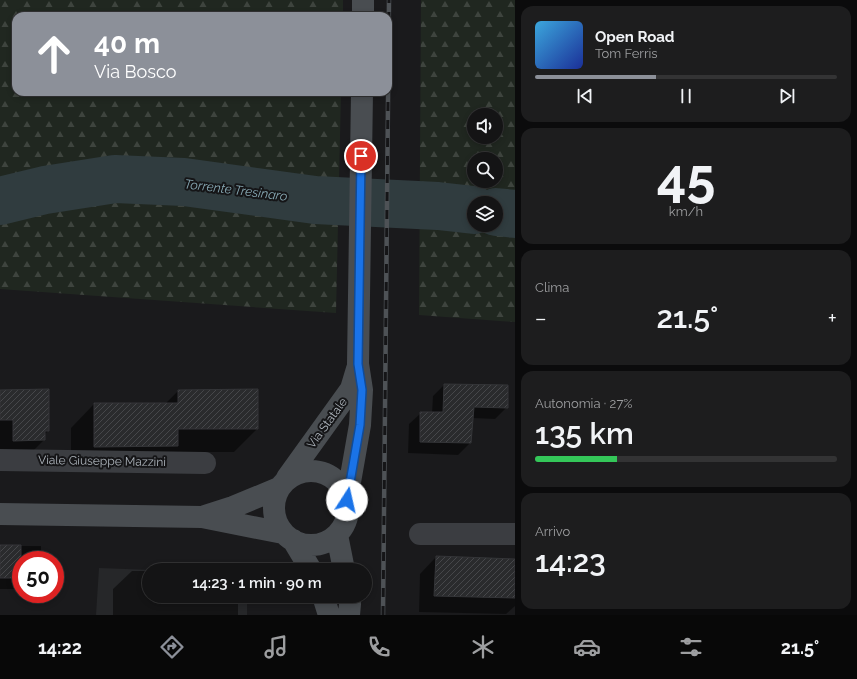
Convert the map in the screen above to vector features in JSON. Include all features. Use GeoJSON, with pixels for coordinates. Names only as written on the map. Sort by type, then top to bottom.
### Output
{"type":"FeatureCollection","features":[{"type":"Feature","properties":{"kind":"main road"},"geometry":{"type":"LineString","coordinates":[[363,0],[363,12]]}},
{"type":"Feature","properties":{"kind":"main road"},"geometry":{"type":"LineString","coordinates":[[359,355],[362,96]]}},
{"type":"Feature","properties":{"kind":"main road","name":"Via Statale"},"geometry":{"type":"LineString","coordinates":[[306,563],[277,523],[274,511],[275,499],[283,483],[351,389],[359,355]]}},
{"type":"Feature","properties":{"kind":"main road","name":"Via Statale"},"geometry":{"type":"LineString","coordinates":[[347,500],[360,425],[362,390],[359,355]]}},
{"type":"Feature","properties":{"kind":"main road","name":"Via Statale"},"geometry":{"type":"LineString","coordinates":[[283,483],[298,473],[310,470],[322,472],[332,477],[340,484],[346,494],[348,516],[344,526],[336,535]]}},
{"type":"Feature","properties":{"kind":"main road"},"geometry":{"type":"LineString","coordinates":[[202,517],[233,507],[283,483]]}},
{"type":"Feature","properties":{"kind":"main road"},"geometry":{"type":"LineString","coordinates":[[0,514],[202,517],[288,537],[305,544],[316,544],[327,541],[336,535],[342,563]]}},
{"type":"Feature","properties":{"kind":"main road"},"geometry":{"type":"LineString","coordinates":[[325,603],[329,615]]}},
{"type":"Feature","properties":{"kind":"main road"},"geometry":{"type":"LineString","coordinates":[[350,603],[350,615]]}},
{"type":"Feature","properties":{"kind":"street","name":"Viale Giuseppe Mazzini"},"geometry":{"type":"LineString","coordinates":[[0,460],[205,463]]}},
{"type":"Feature","properties":{"kind":"street"},"geometry":{"type":"LineString","coordinates":[[420,534],[515,534]]}},
{"type":"Feature","properties":{"kind":"shaded area"},"geometry":{"type":"Polygon","coordinates":[[[99,568],[142,570],[142,603],[247,603],[247,615],[96,615],[99,568]]]}},
{"type":"Feature","properties":{"kind":"green space"},"geometry":{"type":"Polygon","coordinates":[[[0,0],[343,0],[343,12],[12,12],[12,96],[341,96],[336,313],[0,289],[0,0]]]}},
{"type":"Feature","properties":{"kind":"green space"},"geometry":{"type":"Polygon","coordinates":[[[421,0],[515,0],[515,322],[419,315],[421,0]]]}},
{"type":"Feature","properties":{"kind":"building"},"geometry":{"type":"Polygon","coordinates":[[[444,384],[508,385],[508,408],[474,407],[471,443],[420,442],[420,412],[443,412],[444,384]]]}},
{"type":"Feature","properties":{"kind":"building"},"geometry":{"type":"Polygon","coordinates":[[[49,389],[49,431],[45,431],[45,440],[13,441],[13,420],[0,420],[0,390],[49,389]]]}},
{"type":"Feature","properties":{"kind":"building"},"geometry":{"type":"Polygon","coordinates":[[[258,389],[258,429],[178,429],[178,446],[94,447],[94,403],[178,403],[178,390],[258,389]]]}},
{"type":"Feature","properties":{"kind":"building"},"geometry":{"type":"Polygon","coordinates":[[[0,545],[21,545],[21,551],[12,551],[12,578],[0,578],[0,545]]]}},
{"type":"Feature","properties":{"kind":"building"},"geometry":{"type":"Polygon","coordinates":[[[436,556],[515,559],[515,598],[434,596],[436,556]]]}},
{"type":"Feature","properties":{"kind":"waterway","name":"Torrente Tresinaro"},"geometry":{"type":"LineString","coordinates":[[0,201],[45,190],[115,179],[184,182],[315,200],[438,206],[467,209]]}},
{"type":"Feature","properties":{"kind":"waterway","name":"Torrente Tresinaro"},"geometry":{"type":"LineString","coordinates":[[503,213],[515,214]]}},
{"type":"Feature","properties":{"kind":"railway"},"geometry":{"type":"LineString","coordinates":[[389,0],[389,12]]}},
{"type":"Feature","properties":{"kind":"railway"},"geometry":{"type":"LineString","coordinates":[[383,615],[388,96]]}},
{"type":"Feature","properties":{"kind":"route"},"geometry":{"type":"LineString","coordinates":[[347,500],[360,425],[362,390],[358,364],[361,156]]}}]}
